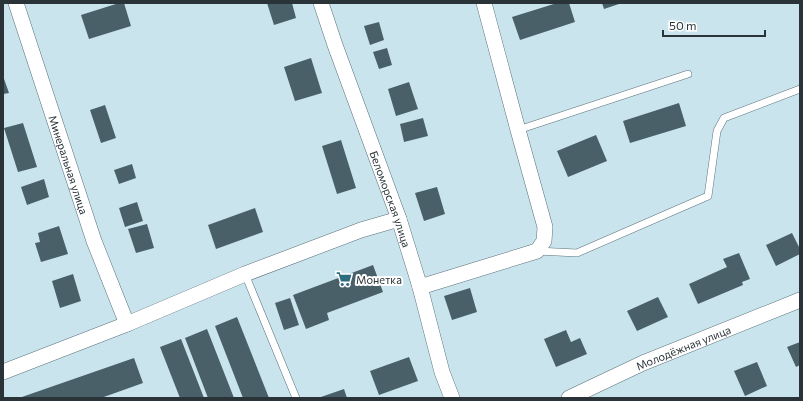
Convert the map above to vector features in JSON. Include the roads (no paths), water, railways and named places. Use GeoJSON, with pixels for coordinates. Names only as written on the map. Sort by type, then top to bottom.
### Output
{"type":"FeatureCollection","features":[{"type":"Feature","properties":{"kind":"street","name":"Минеральная улица"},"geometry":{"type":"LineString","coordinates":[[16,3],[94,241],[127,324]]}},
{"type":"Feature","properties":{"kind":"street","name":"Беломорская улица"},"geometry":{"type":"LineString","coordinates":[[321,3],[399,219],[420,286],[442,372],[452,398]]}},
{"type":"Feature","properties":{"kind":"street"},"geometry":{"type":"LineString","coordinates":[[420,286],[537,251],[544,241],[545,227],[484,3]]}},
{"type":"Feature","properties":{"kind":"street"},"geometry":{"type":"LineString","coordinates":[[3,372],[127,324],[245,274],[361,230],[399,219]]}},
{"type":"Feature","properties":{"kind":"street","name":"Молодёжная улица"},"geometry":{"type":"LineString","coordinates":[[569,398],[643,363],[800,300]]}},
{"type":"Feature","properties":{"kind":"lane"},"geometry":{"type":"LineString","coordinates":[[518,130],[688,74]]}},
{"type":"Feature","properties":{"kind":"lane"},"geometry":{"type":"LineString","coordinates":[[537,251],[577,253],[708,196],[717,131],[724,118],[800,89]]}},
{"type":"Feature","properties":{"kind":"lane"},"geometry":{"type":"LineString","coordinates":[[245,274],[296,398]]}},
{"type":"Feature","properties":{"kind":"place","name":"Монетка"},"geometry":{"type":"Point","coordinates":[344,279]}}]}
